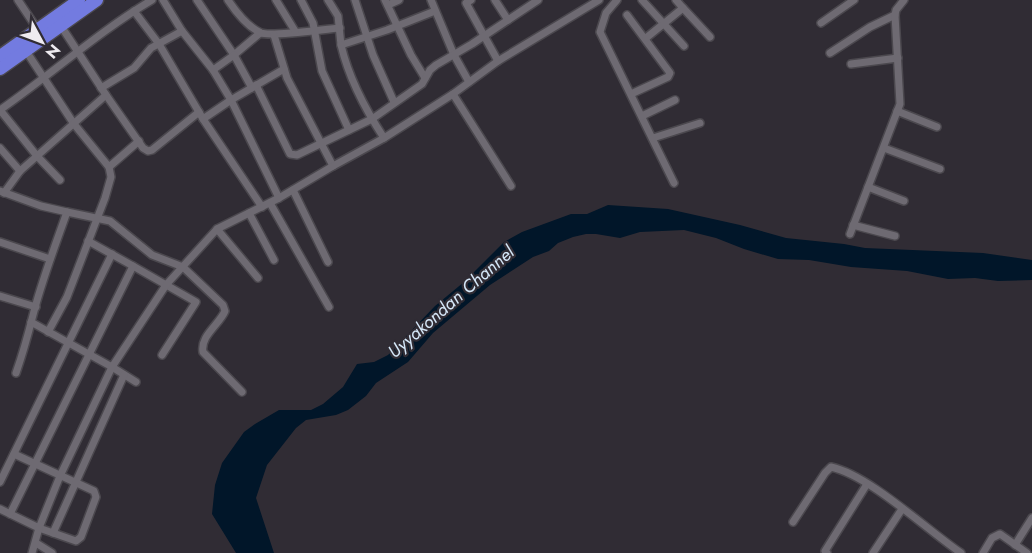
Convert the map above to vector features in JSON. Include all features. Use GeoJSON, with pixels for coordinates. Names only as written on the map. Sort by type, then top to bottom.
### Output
{"type":"FeatureCollection","features":[{"type":"Feature","properties":{"kind":"highway"},"geometry":{"type":"LineString","coordinates":[[0,56],[79,0]]}},
{"type":"Feature","properties":{"kind":"highway"},"geometry":{"type":"LineString","coordinates":[[0,69],[97,0]]}},
{"type":"Feature","properties":{"kind":"street"},"geometry":{"type":"LineString","coordinates":[[18,0],[38,30]]}},
{"type":"Feature","properties":{"kind":"street"},"geometry":{"type":"LineString","coordinates":[[60,180],[37,156],[0,110],[44,79],[77,51],[152,0]]}},
{"type":"Feature","properties":{"kind":"street"},"geometry":{"type":"LineString","coordinates":[[163,0],[182,31],[213,70],[231,100],[279,198]]}},
{"type":"Feature","properties":{"kind":"street"},"geometry":{"type":"LineString","coordinates":[[197,0],[254,86],[290,154],[297,155],[372,119],[414,90],[430,70],[538,0]]}},
{"type":"Feature","properties":{"kind":"street"},"geometry":{"type":"LineString","coordinates":[[228,0],[260,33],[274,36],[340,28]]}},
{"type":"Feature","properties":{"kind":"street"},"geometry":{"type":"LineString","coordinates":[[276,0],[295,32]]}},
{"type":"Feature","properties":{"kind":"street"},"geometry":{"type":"LineString","coordinates":[[301,0],[310,14],[322,71],[349,130]]}},
{"type":"Feature","properties":{"kind":"street"},"geometry":{"type":"LineString","coordinates":[[328,0],[338,16],[347,71],[384,138]]}},
{"type":"Feature","properties":{"kind":"street"},"geometry":{"type":"LineString","coordinates":[[355,0],[373,55],[394,102]]}},
{"type":"Feature","properties":{"kind":"street"},"geometry":{"type":"LineString","coordinates":[[399,0],[386,3],[396,27],[425,78]]}},
{"type":"Feature","properties":{"kind":"street"},"geometry":{"type":"LineString","coordinates":[[431,0],[454,55],[469,82]]}},
{"type":"Feature","properties":{"kind":"street"},"geometry":{"type":"LineString","coordinates":[[495,0],[508,20]]}},
{"type":"Feature","properties":{"kind":"street"},"geometry":{"type":"LineString","coordinates":[[32,553],[39,528],[60,476],[112,367],[166,285],[217,229],[270,203],[384,138],[453,94],[498,61],[599,0]]}},
{"type":"Feature","properties":{"kind":"street"},"geometry":{"type":"LineString","coordinates":[[617,0],[606,13],[600,32],[674,183]]}},
{"type":"Feature","properties":{"kind":"street"},"geometry":{"type":"LineString","coordinates":[[642,0],[684,46]]}},
{"type":"Feature","properties":{"kind":"street"},"geometry":{"type":"LineString","coordinates":[[676,0],[710,37]]}},
{"type":"Feature","properties":{"kind":"street"},"geometry":{"type":"LineString","coordinates":[[821,23],[854,0]]}},
{"type":"Feature","properties":{"kind":"street"},"geometry":{"type":"LineString","coordinates":[[850,234],[901,99],[895,15],[904,0]]}},
{"type":"Feature","properties":{"kind":"street"},"geometry":{"type":"LineString","coordinates":[[467,1],[483,36],[498,61]]}},
{"type":"Feature","properties":{"kind":"street"},"geometry":{"type":"LineString","coordinates":[[646,38],[683,8]]}},
{"type":"Feature","properties":{"kind":"street"},"geometry":{"type":"LineString","coordinates":[[134,11],[159,44],[201,116],[262,207]]}},
{"type":"Feature","properties":{"kind":"street"},"geometry":{"type":"LineString","coordinates":[[341,45],[435,11]]}},
{"type":"Feature","properties":{"kind":"street"},"geometry":{"type":"LineString","coordinates":[[627,15],[670,73],[668,77],[632,94]]}},
{"type":"Feature","properties":{"kind":"street"},"geometry":{"type":"LineString","coordinates":[[830,53],[870,27],[895,15]]}},
{"type":"Feature","properties":{"kind":"street"},"geometry":{"type":"LineString","coordinates":[[61,26],[103,92],[143,148],[148,151],[201,116],[284,69]]}},
{"type":"Feature","properties":{"kind":"street"},"geometry":{"type":"LineString","coordinates":[[182,31],[147,51],[134,68],[103,92],[74,124],[20,171],[2,193],[40,206],[110,221],[152,255],[183,267],[223,305],[225,311],[222,318],[203,341],[203,352],[242,392]]}},
{"type":"Feature","properties":{"kind":"street"},"geometry":{"type":"LineString","coordinates":[[213,70],[260,33]]}},
{"type":"Feature","properties":{"kind":"street"},"geometry":{"type":"LineString","coordinates":[[274,36],[284,69],[333,166]]}},
{"type":"Feature","properties":{"kind":"street"},"geometry":{"type":"LineString","coordinates":[[26,51],[74,124],[109,167],[111,177],[67,297],[48,332]]}},
{"type":"Feature","properties":{"kind":"street"},"geometry":{"type":"LineString","coordinates":[[851,64],[898,58]]}},
{"type":"Feature","properties":{"kind":"street"},"geometry":{"type":"LineString","coordinates":[[453,94],[511,186]]}},
{"type":"Feature","properties":{"kind":"street"},"geometry":{"type":"LineString","coordinates":[[642,116],[675,99]]}},
{"type":"Feature","properties":{"kind":"street"},"geometry":{"type":"LineString","coordinates":[[897,111],[937,127]]}},
{"type":"Feature","properties":{"kind":"street"},"geometry":{"type":"LineString","coordinates":[[652,138],[700,123]]}},
{"type":"Feature","properties":{"kind":"street"},"geometry":{"type":"LineString","coordinates":[[109,167],[139,141]]}},
{"type":"Feature","properties":{"kind":"street"},"geometry":{"type":"LineString","coordinates":[[0,148],[20,171]]}},
{"type":"Feature","properties":{"kind":"street"},"geometry":{"type":"LineString","coordinates":[[884,148],[940,169]]}},
{"type":"Feature","properties":{"kind":"street"},"geometry":{"type":"LineString","coordinates":[[868,187],[904,201]]}},
{"type":"Feature","properties":{"kind":"street"},"geometry":{"type":"LineString","coordinates":[[292,190],[328,262]]}},
{"type":"Feature","properties":{"kind":"street"},"geometry":{"type":"LineString","coordinates":[[270,203],[328,307]]}},
{"type":"Feature","properties":{"kind":"street"},"geometry":{"type":"LineString","coordinates":[[16,373],[50,259],[67,212]]}},
{"type":"Feature","properties":{"kind":"street"},"geometry":{"type":"LineString","coordinates":[[249,213],[274,260]]}},
{"type":"Feature","properties":{"kind":"street"},"geometry":{"type":"LineString","coordinates":[[853,225],[895,236]]}},
{"type":"Feature","properties":{"kind":"street"},"geometry":{"type":"LineString","coordinates":[[217,229],[258,278]]}},
{"type":"Feature","properties":{"kind":"street"},"geometry":{"type":"LineString","coordinates":[[88,241],[196,302],[162,355]]}},
{"type":"Feature","properties":{"kind":"street"},"geometry":{"type":"LineString","coordinates":[[0,242],[50,259]]}},
{"type":"Feature","properties":{"kind":"street"},"geometry":{"type":"LineString","coordinates":[[0,482],[112,254]]}},
{"type":"Feature","properties":{"kind":"street"},"geometry":{"type":"LineString","coordinates":[[10,514],[133,266]]}},
{"type":"Feature","properties":{"kind":"street"},"geometry":{"type":"LineString","coordinates":[[1,298],[36,307]]}},
{"type":"Feature","properties":{"kind":"street"},"geometry":{"type":"LineString","coordinates":[[31,322],[136,382]]}},
{"type":"Feature","properties":{"kind":"street"},"geometry":{"type":"LineString","coordinates":[[53,533],[124,375]]}},
{"type":"Feature","properties":{"kind":"street"},"geometry":{"type":"LineString","coordinates":[[0,509],[39,528],[76,541],[81,537],[96,494],[14,454]]}},
{"type":"Feature","properties":{"kind":"street"},"geometry":{"type":"LineString","coordinates":[[793,522],[825,473],[831,467],[838,468],[867,484],[960,553]]}},
{"type":"Feature","properties":{"kind":"street"},"geometry":{"type":"LineString","coordinates":[[827,553],[825,551],[867,484]]}},
{"type":"Feature","properties":{"kind":"street"},"geometry":{"type":"LineString","coordinates":[[873,553],[902,509]]}},
{"type":"Feature","properties":{"kind":"street"},"geometry":{"type":"LineString","coordinates":[[1015,545],[1032,518]]}},
{"type":"Feature","properties":{"kind":"street"},"geometry":{"type":"LineString","coordinates":[[983,553],[996,535],[1000,534],[1027,553]]}},
{"type":"Feature","properties":{"kind":"street"},"geometry":{"type":"LineString","coordinates":[[36,543],[52,553]]}},
{"type":"Feature","properties":{"kind":"water","name":"Uyyakondan Channel"},"geometry":{"type":"Polygon","coordinates":[[[608,205],[668,209],[786,238],[865,248],[983,253],[1032,260],[1032,280],[948,279],[907,271],[851,267],[809,260],[778,259],[684,230],[640,232],[620,238],[596,234],[573,237],[533,257],[490,285],[433,333],[408,362],[376,383],[366,396],[348,410],[336,415],[306,420],[296,428],[267,465],[256,498],[274,553],[236,553],[212,514],[215,485],[222,463],[244,432],[279,410],[311,410],[323,404],[343,387],[357,364],[374,362],[388,355],[435,306],[464,282],[504,242],[522,232],[571,214],[587,214],[608,205]]]}}]}
